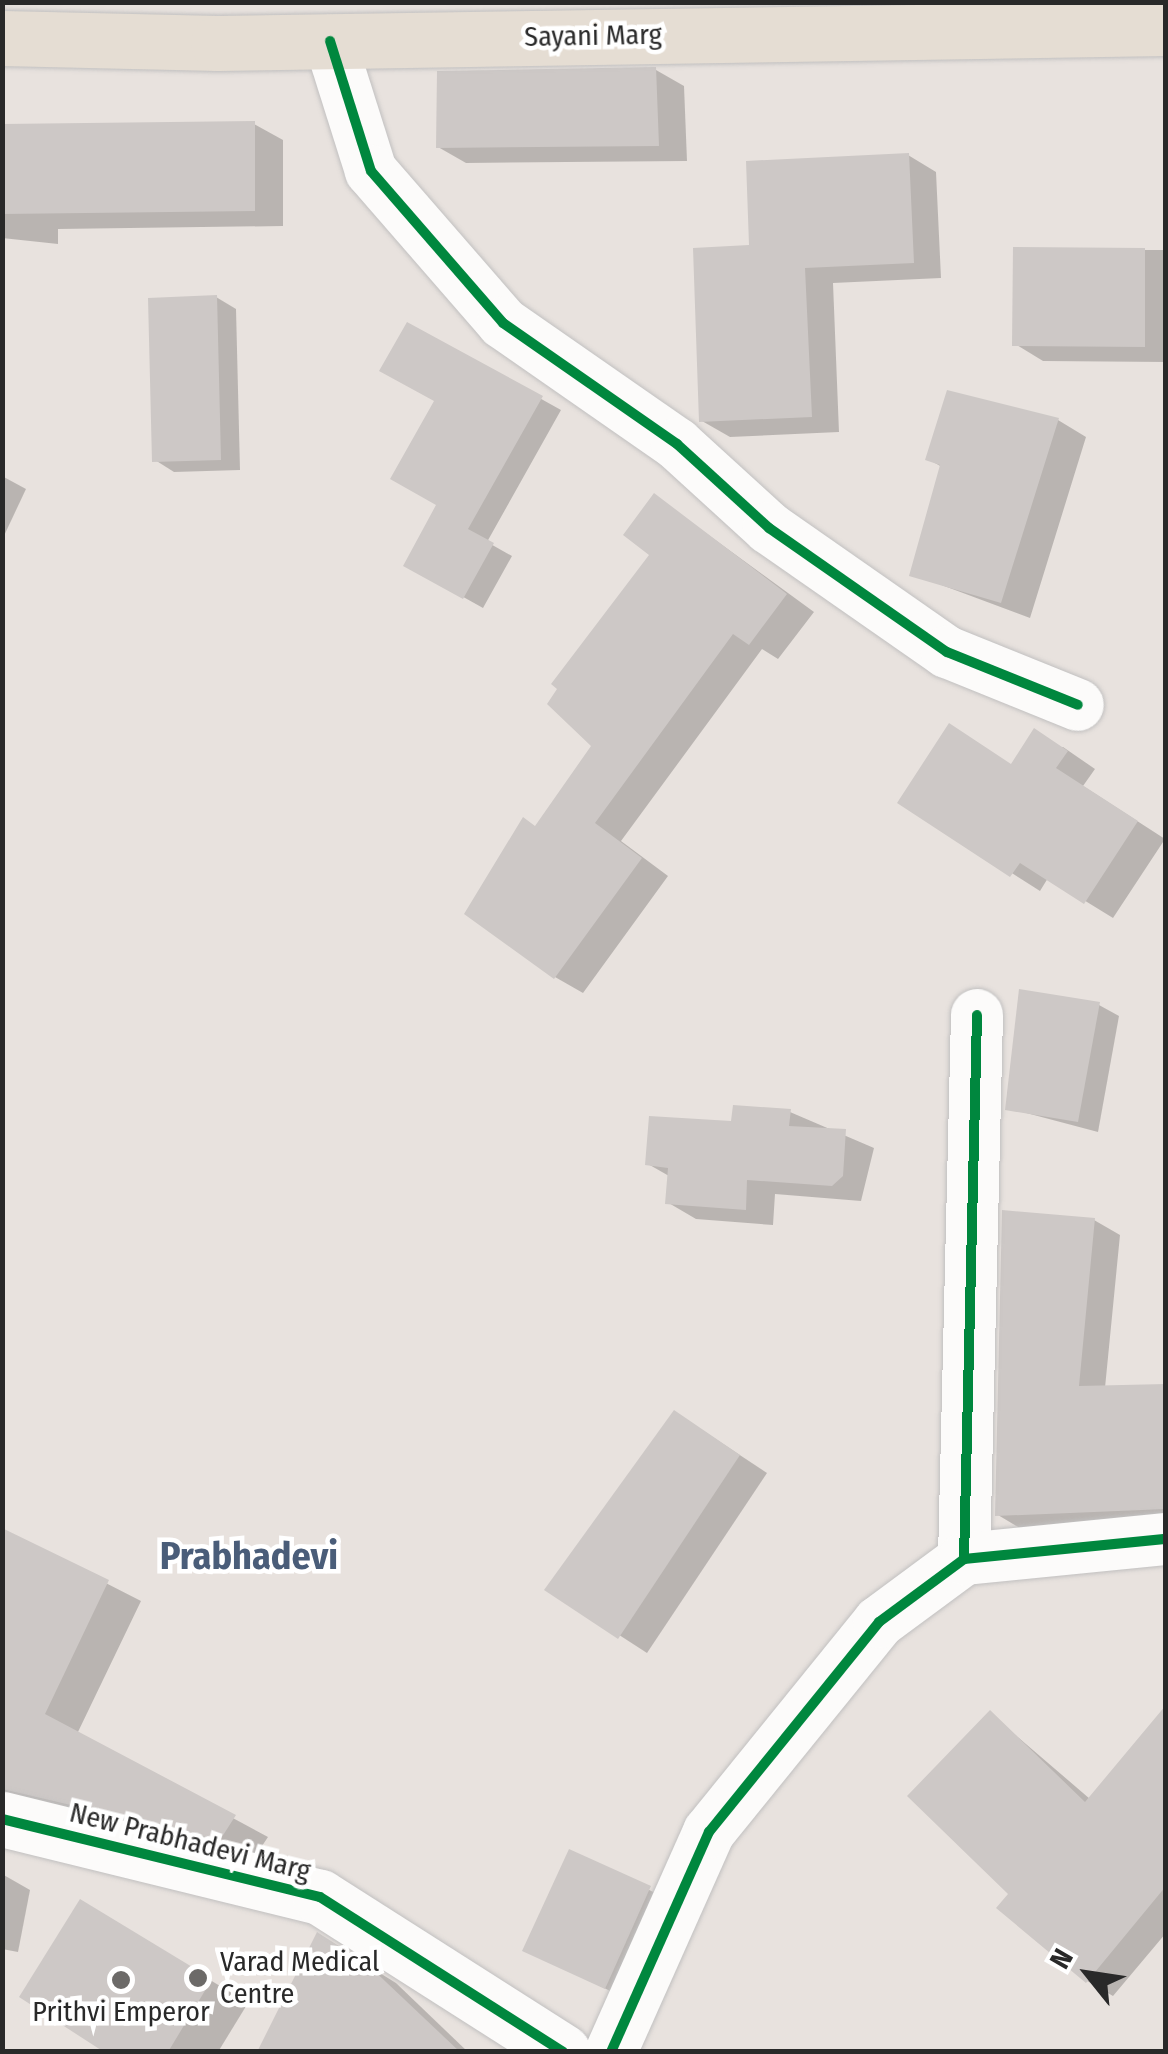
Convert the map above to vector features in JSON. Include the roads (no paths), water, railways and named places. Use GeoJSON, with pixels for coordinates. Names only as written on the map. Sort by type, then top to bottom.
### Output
{"type":"FeatureCollection","features":[{"type":"Feature","properties":{"kind":"main road","name":"Sayani Marg"},"geometry":{"type":"LineString","coordinates":[[8,37],[330,41],[1166,28]]}},
{"type":"Feature","properties":{"kind":"street"},"geometry":{"type":"LineString","coordinates":[[330,41],[370,171],[502,323],[677,444],[769,528],[946,652],[1078,705]]}},
{"type":"Feature","properties":{"kind":"street"},"geometry":{"type":"LineString","coordinates":[[964,1559],[978,1015]]}},
{"type":"Feature","properties":{"kind":"street"},"geometry":{"type":"LineString","coordinates":[[611,2052],[709,1832],[879,1622],[964,1559],[1166,1539]]}},
{"type":"Feature","properties":{"kind":"street","name":"New Prabhadevi Marg"},"geometry":{"type":"LineString","coordinates":[[2,1818],[320,1897],[563,2052]]}},
{"type":"Feature","properties":{"kind":"place","name":"Varad Medical Centre"},"geometry":{"type":"Point","coordinates":[198,1978]}},
{"type":"Feature","properties":{"kind":"place","name":"Prithvi Emperor"},"geometry":{"type":"Point","coordinates":[121,1980]}},
{"type":"Feature","properties":{"kind":"district","name":"Prabhadevi"},"geometry":{"type":"Point","coordinates":[249,1557]}}]}
